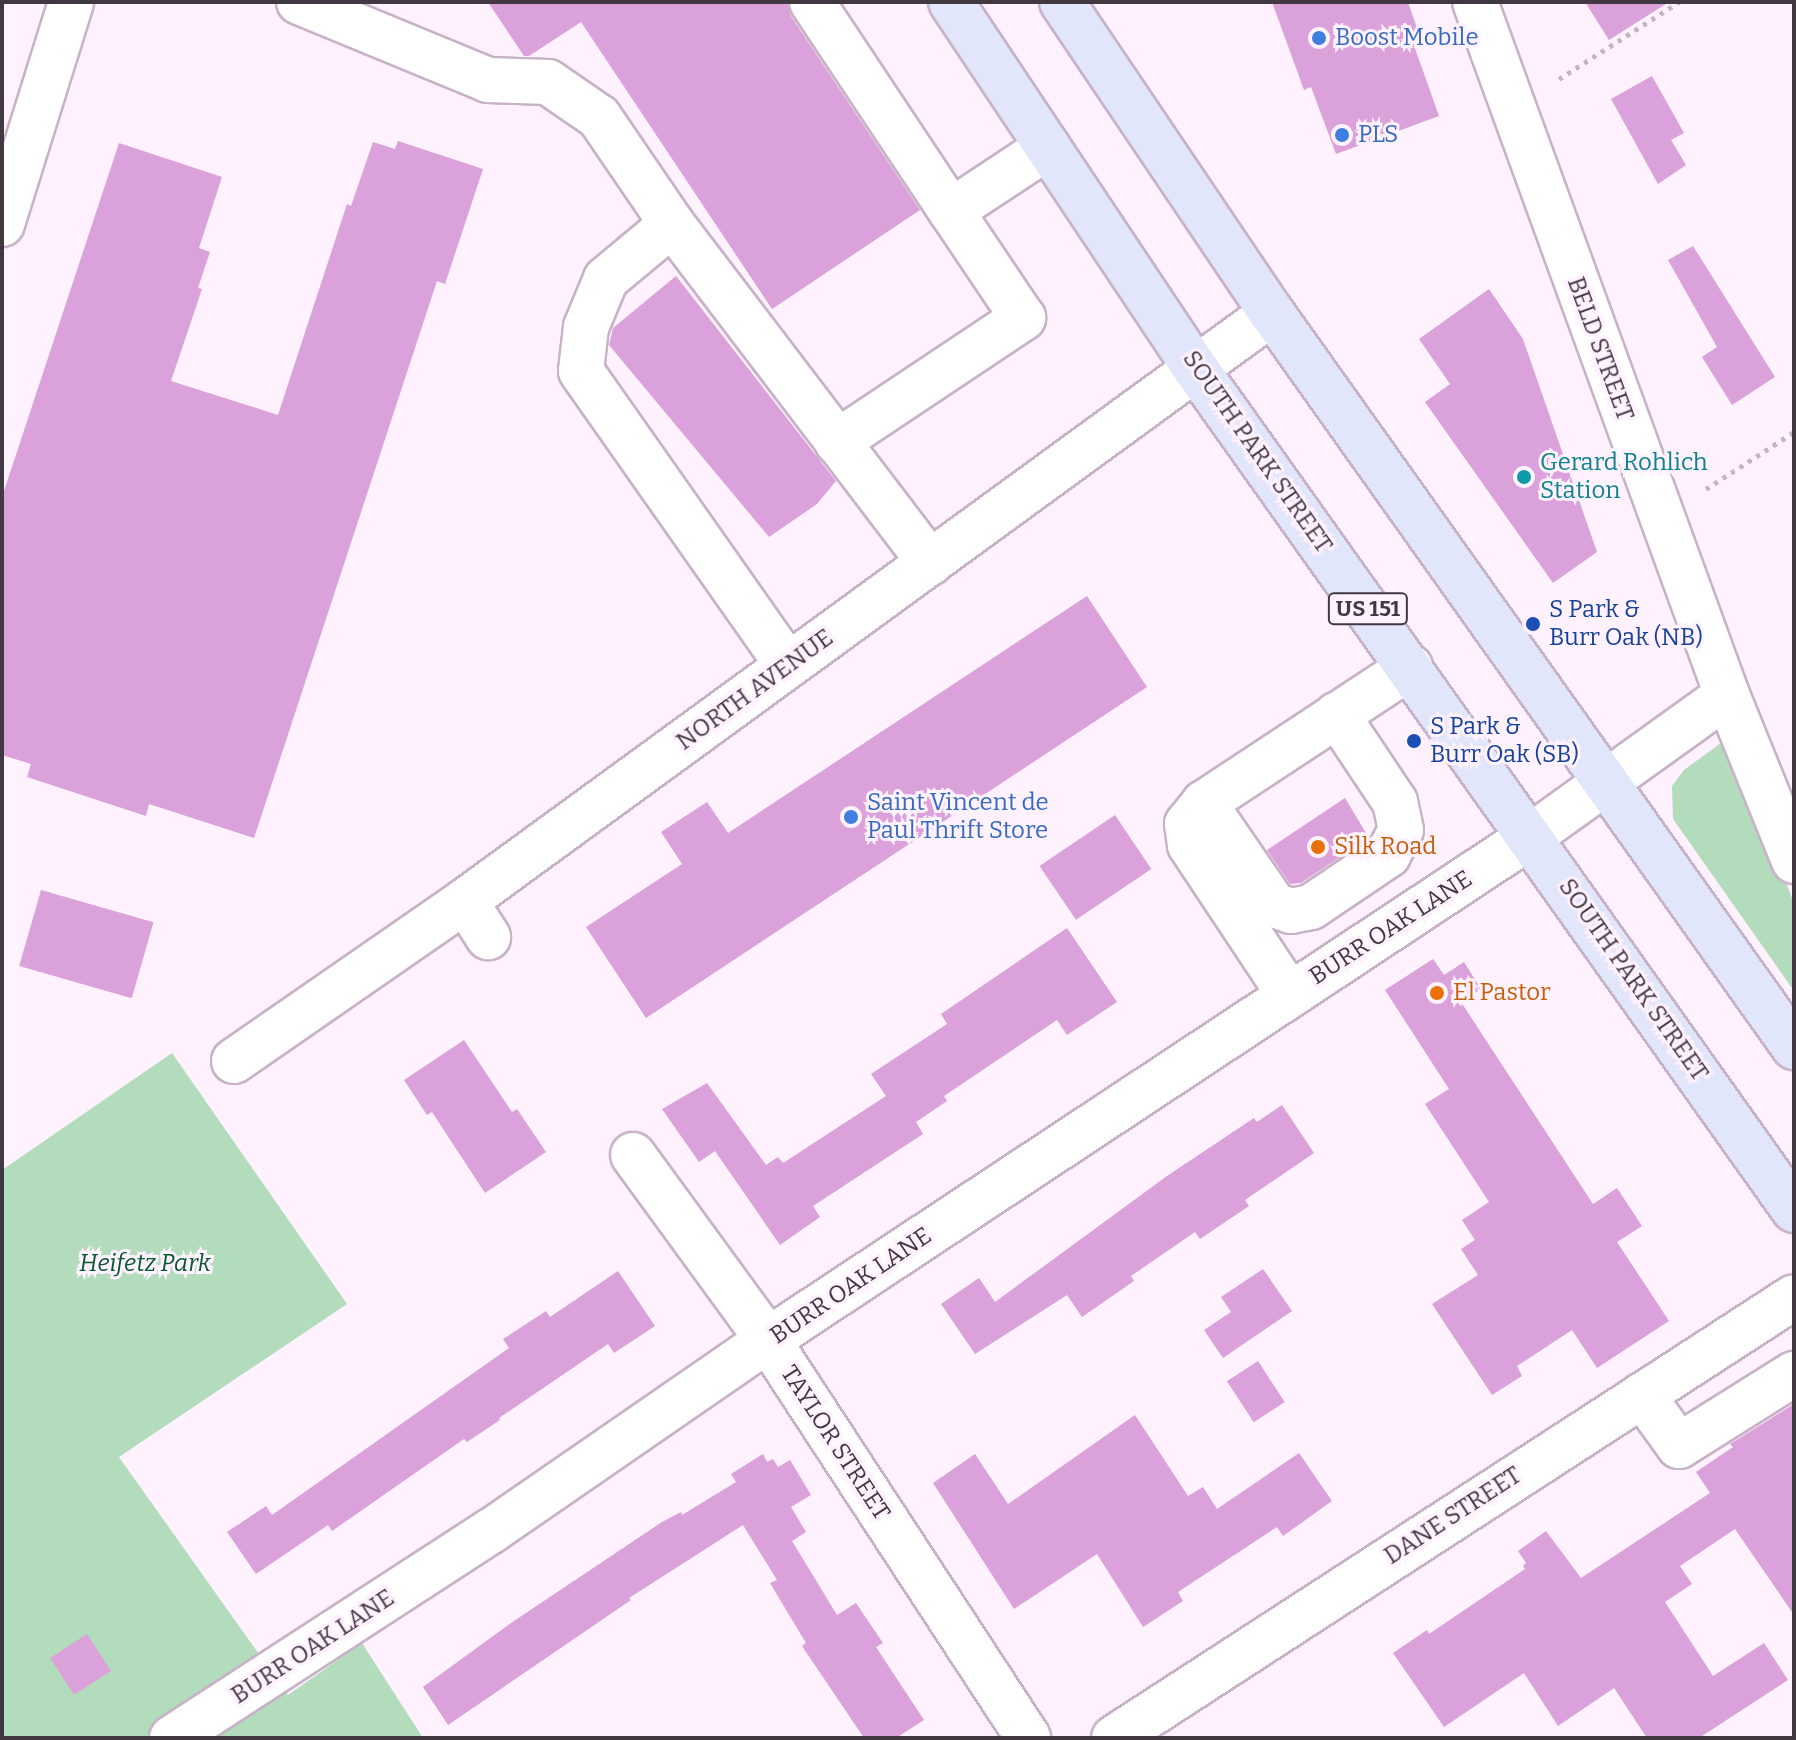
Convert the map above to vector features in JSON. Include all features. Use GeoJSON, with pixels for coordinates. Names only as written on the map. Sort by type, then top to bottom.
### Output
{"type":"FeatureCollection","features":[{"type":"Feature","properties":{"kind":"main road","name":"SOUTH PARK STREET"},"geometry":{"type":"LineString","coordinates":[[951,2],[1196,369],[1794,1210]]}},
{"type":"Feature","properties":{"kind":"main road"},"geometry":{"type":"LineString","coordinates":[[1062,2],[1272,313],[1794,1047]]}},
{"type":"Feature","properties":{"kind":"street"},"geometry":{"type":"LineString","coordinates":[[2,224],[71,2]]}},
{"type":"Feature","properties":{"kind":"street"},"geometry":{"type":"LineString","coordinates":[[299,2],[488,80],[548,82],[599,117],[672,224],[930,563]]}},
{"type":"Feature","properties":{"kind":"street"},"geometry":{"type":"LineString","coordinates":[[812,2],[1023,318],[837,442]]}},
{"type":"Feature","properties":{"kind":"street","name":"BELD STREET"},"geometry":{"type":"LineString","coordinates":[[1475,2],[1727,695],[1794,861]]}},
{"type":"Feature","properties":{"kind":"street"},"geometry":{"type":"LineString","coordinates":[[951,211],[1048,147]]}},
{"type":"Feature","properties":{"kind":"street"},"geometry":{"type":"LineString","coordinates":[[672,224],[606,279],[586,327],[581,371],[788,666]]}},
{"type":"Feature","properties":{"kind":"street","name":"NORTH AVENUE"},"geometry":{"type":"LineString","coordinates":[[234,1061],[476,919],[788,666],[1272,313]]}},
{"type":"Feature","properties":{"kind":"street"},"geometry":{"type":"LineString","coordinates":[[1289,994],[1190,845],[1187,824],[1190,816],[1204,803],[1410,667]]}},
{"type":"Feature","properties":{"kind":"street"},"geometry":{"type":"LineString","coordinates":[[1531,836],[1727,695]]}},
{"type":"Feature","properties":{"kind":"street"},"geometry":{"type":"LineString","coordinates":[[1204,803],[1274,905],[1291,911],[1311,907],[1388,855],[1401,830],[1395,802],[1337,715]]}},
{"type":"Feature","properties":{"kind":"street","name":"BURR OAK LANE"},"geometry":{"type":"LineString","coordinates":[[172,1738],[491,1531],[768,1340],[1531,836]]}},
{"type":"Feature","properties":{"kind":"street","name":"TAYLOR STREET"},"geometry":{"type":"LineString","coordinates":[[633,1155],[768,1340],[1028,1738]]}},
{"type":"Feature","properties":{"kind":"street","name":"DANE STREET"},"geometry":{"type":"LineString","coordinates":[[1114,1738],[1794,1297]]}},
{"type":"Feature","properties":{"kind":"street"},"geometry":{"type":"LineString","coordinates":[[1642,1395],[1679,1446],[1794,1374]]}},
{"type":"Feature","properties":{"kind":"path"},"geometry":{"type":"LineString","coordinates":[[1559,79],[1679,2]]}},
{"type":"Feature","properties":{"kind":"path"},"geometry":{"type":"LineString","coordinates":[[1706,489],[1794,432]]}},
{"type":"Feature","properties":{"kind":"green space"},"geometry":{"type":"Polygon","coordinates":[[[1721,743],[1738,751],[1794,904],[1794,991],[1673,819],[1672,786],[1684,770],[1721,743]]]}},
{"type":"Feature","properties":{"kind":"green space","name":"Heifetz Park"},"geometry":{"type":"Polygon","coordinates":[[[172,1053],[347,1304],[119,1457],[288,1695],[362,1643],[423,1738],[2,1738],[2,1170],[172,1053]]]}},
{"type":"Feature","properties":{"kind":"building"},"geometry":{"type":"Polygon","coordinates":[[[488,2],[787,2],[791,16],[920,210],[772,309],[581,22],[529,56],[524,56],[488,2]]]}},
{"type":"Feature","properties":{"kind":"building"},"geometry":{"type":"Polygon","coordinates":[[[1272,2],[1408,2],[1420,37],[1412,40],[1439,116],[1336,154],[1311,87],[1304,90],[1272,2]]]}},
{"type":"Feature","properties":{"kind":"building"},"geometry":{"type":"Polygon","coordinates":[[[1585,2],[1669,2],[1609,40],[1585,2]]]}},
{"type":"Feature","properties":{"kind":"building"},"geometry":{"type":"Polygon","coordinates":[[[1652,76],[1684,133],[1671,140],[1686,165],[1658,184],[1611,99],[1652,76]]]}},
{"type":"Feature","properties":{"kind":"building"},"geometry":{"type":"Polygon","coordinates":[[[398,141],[483,169],[445,284],[437,281],[254,838],[149,804],[146,816],[27,777],[31,764],[2,755],[2,497],[119,143],[222,177],[199,248],[210,252],[198,288],[202,289],[171,381],[278,415],[347,204],[351,206],[373,142],[395,149],[398,141]]]}},
{"type":"Feature","properties":{"kind":"building"},"geometry":{"type":"Polygon","coordinates":[[[1693,246],[1775,377],[1732,405],[1702,357],[1717,347],[1668,260],[1693,246]]]}},
{"type":"Feature","properties":{"kind":"building"},"geometry":{"type":"Polygon","coordinates":[[[676,276],[836,481],[817,504],[769,537],[609,345],[613,328],[676,276]]]}},
{"type":"Feature","properties":{"kind":"building","name":"Gerard Rohlich Station"},"geometry":{"type":"Polygon","coordinates":[[[1489,289],[1523,339],[1597,552],[1553,583],[1425,402],[1450,384],[1419,339],[1489,289]]]}},
{"type":"Feature","properties":{"kind":"building","name":"Saint Vincent de Paul Thrift Store"},"geometry":{"type":"Polygon","coordinates":[[[1087,596],[1147,687],[646,1018],[586,927],[682,864],[661,832],[707,802],[728,833],[1087,596]]]}},
{"type":"Feature","properties":{"kind":"building","name":"Silk Road"},"geometry":{"type":"Polygon","coordinates":[[[1345,798],[1369,838],[1301,883],[1290,884],[1267,850],[1345,798]]]}},
{"type":"Feature","properties":{"kind":"building"},"geometry":{"type":"Polygon","coordinates":[[[1115,815],[1151,869],[1076,920],[1040,866],[1115,815]]]}},
{"type":"Feature","properties":{"kind":"building"},"geometry":{"type":"Polygon","coordinates":[[[41,890],[153,922],[132,998],[19,966],[41,890]]]}},
{"type":"Feature","properties":{"kind":"building"},"geometry":{"type":"Polygon","coordinates":[[[1067,928],[1117,1002],[1067,1035],[1057,1020],[944,1096],[947,1101],[916,1122],[923,1134],[813,1206],[820,1217],[780,1245],[715,1151],[699,1162],[662,1109],[707,1083],[766,1165],[778,1157],[783,1163],[886,1096],[871,1074],[947,1024],[941,1014],[1067,928]]]}},
{"type":"Feature","properties":{"kind":"building"},"geometry":{"type":"Polygon","coordinates":[[[1433,959],[1444,975],[1464,962],[1481,989],[1461,1002],[1593,1204],[1617,1188],[1642,1226],[1617,1242],[1669,1321],[1597,1368],[1572,1330],[1517,1366],[1522,1376],[1492,1395],[1432,1304],[1478,1275],[1461,1249],[1475,1240],[1462,1220],[1489,1202],[1425,1104],[1449,1089],[1385,990],[1433,959]]]}},
{"type":"Feature","properties":{"kind":"building"},"geometry":{"type":"Polygon","coordinates":[[[464,1040],[512,1112],[517,1109],[546,1152],[485,1193],[432,1112],[427,1115],[404,1080],[464,1040]]]}},
{"type":"Feature","properties":{"kind":"building"},"geometry":{"type":"Polygon","coordinates":[[[1282,1105],[1314,1153],[1245,1200],[1249,1206],[1200,1239],[1195,1232],[1131,1276],[1134,1281],[1082,1317],[1067,1295],[975,1354],[941,1304],[979,1278],[995,1302],[1167,1176],[1254,1118],[1257,1122],[1282,1105]]]}},
{"type":"Feature","properties":{"kind":"building"},"geometry":{"type":"Polygon","coordinates":[[[1263,1269],[1292,1311],[1223,1358],[1204,1330],[1231,1312],[1221,1297],[1263,1269]]]}},
{"type":"Feature","properties":{"kind":"building"},"geometry":{"type":"Polygon","coordinates":[[[618,1271],[655,1326],[614,1353],[608,1344],[332,1531],[328,1525],[256,1574],[227,1532],[266,1506],[272,1515],[509,1348],[503,1339],[546,1311],[550,1317],[618,1271]]]}},
{"type":"Feature","properties":{"kind":"building"},"geometry":{"type":"Polygon","coordinates":[[[1258,1361],[1285,1402],[1254,1422],[1227,1381],[1258,1361]]]}},
{"type":"Feature","properties":{"kind":"building"},"geometry":{"type":"Polygon","coordinates":[[[1794,1404],[1794,1615],[1735,1529],[1680,1566],[1692,1584],[1665,1602],[1713,1676],[1764,1643],[1788,1680],[1699,1738],[1647,1738],[1614,1688],[1558,1726],[1524,1673],[1444,1727],[1393,1653],[1427,1630],[1429,1634],[1525,1569],[1523,1566],[1526,1563],[1518,1551],[1546,1531],[1581,1578],[1710,1493],[1696,1472],[1733,1447],[1730,1444],[1794,1404]]]}},
{"type":"Feature","properties":{"kind":"building"},"geometry":{"type":"Polygon","coordinates":[[[1135,1415],[1188,1496],[1203,1487],[1217,1509],[1299,1453],[1332,1501],[1283,1536],[1277,1527],[1178,1592],[1183,1601],[1143,1627],[1097,1554],[1014,1609],[933,1483],[975,1454],[1008,1504],[1135,1415]]]}},
{"type":"Feature","properties":{"kind":"building"},"geometry":{"type":"Polygon","coordinates":[[[763,1454],[767,1462],[773,1459],[778,1467],[790,1460],[811,1495],[791,1507],[806,1532],[792,1541],[837,1615],[856,1603],[883,1643],[876,1647],[924,1720],[896,1738],[864,1738],[802,1646],[806,1643],[770,1583],[777,1580],[743,1525],[629,1598],[631,1600],[448,1725],[423,1687],[511,1623],[662,1522],[681,1512],[682,1515],[736,1482],[731,1474],[763,1454]]]}},
{"type":"Feature","properties":{"kind":"building"},"geometry":{"type":"Polygon","coordinates":[[[87,1634],[111,1671],[74,1695],[50,1658],[87,1634]]]}},
{"type":"Feature","properties":{"kind":"place","name":"Boost Mobile"},"geometry":{"type":"Point","coordinates":[1319,38]}},
{"type":"Feature","properties":{"kind":"place","name":"PLS"},"geometry":{"type":"Point","coordinates":[1342,135]}},
{"type":"Feature","properties":{"kind":"place","name":"Gerard Rohlich Station"},"geometry":{"type":"Point","coordinates":[1524,477]}},
{"type":"Feature","properties":{"kind":"place","name":"S Park & Burr Oak (NB)"},"geometry":{"type":"Point","coordinates":[1533,624]}},
{"type":"Feature","properties":{"kind":"place","name":"S Park & Burr Oak (SB)"},"geometry":{"type":"Point","coordinates":[1414,741]}},
{"type":"Feature","properties":{"kind":"place","name":"Saint Vincent de Paul Thrift Store"},"geometry":{"type":"Point","coordinates":[851,817]}},
{"type":"Feature","properties":{"kind":"place","name":"Silk Road"},"geometry":{"type":"Point","coordinates":[1318,847]}},
{"type":"Feature","properties":{"kind":"place","name":"El Pastor"},"geometry":{"type":"Point","coordinates":[1437,993]}}]}
